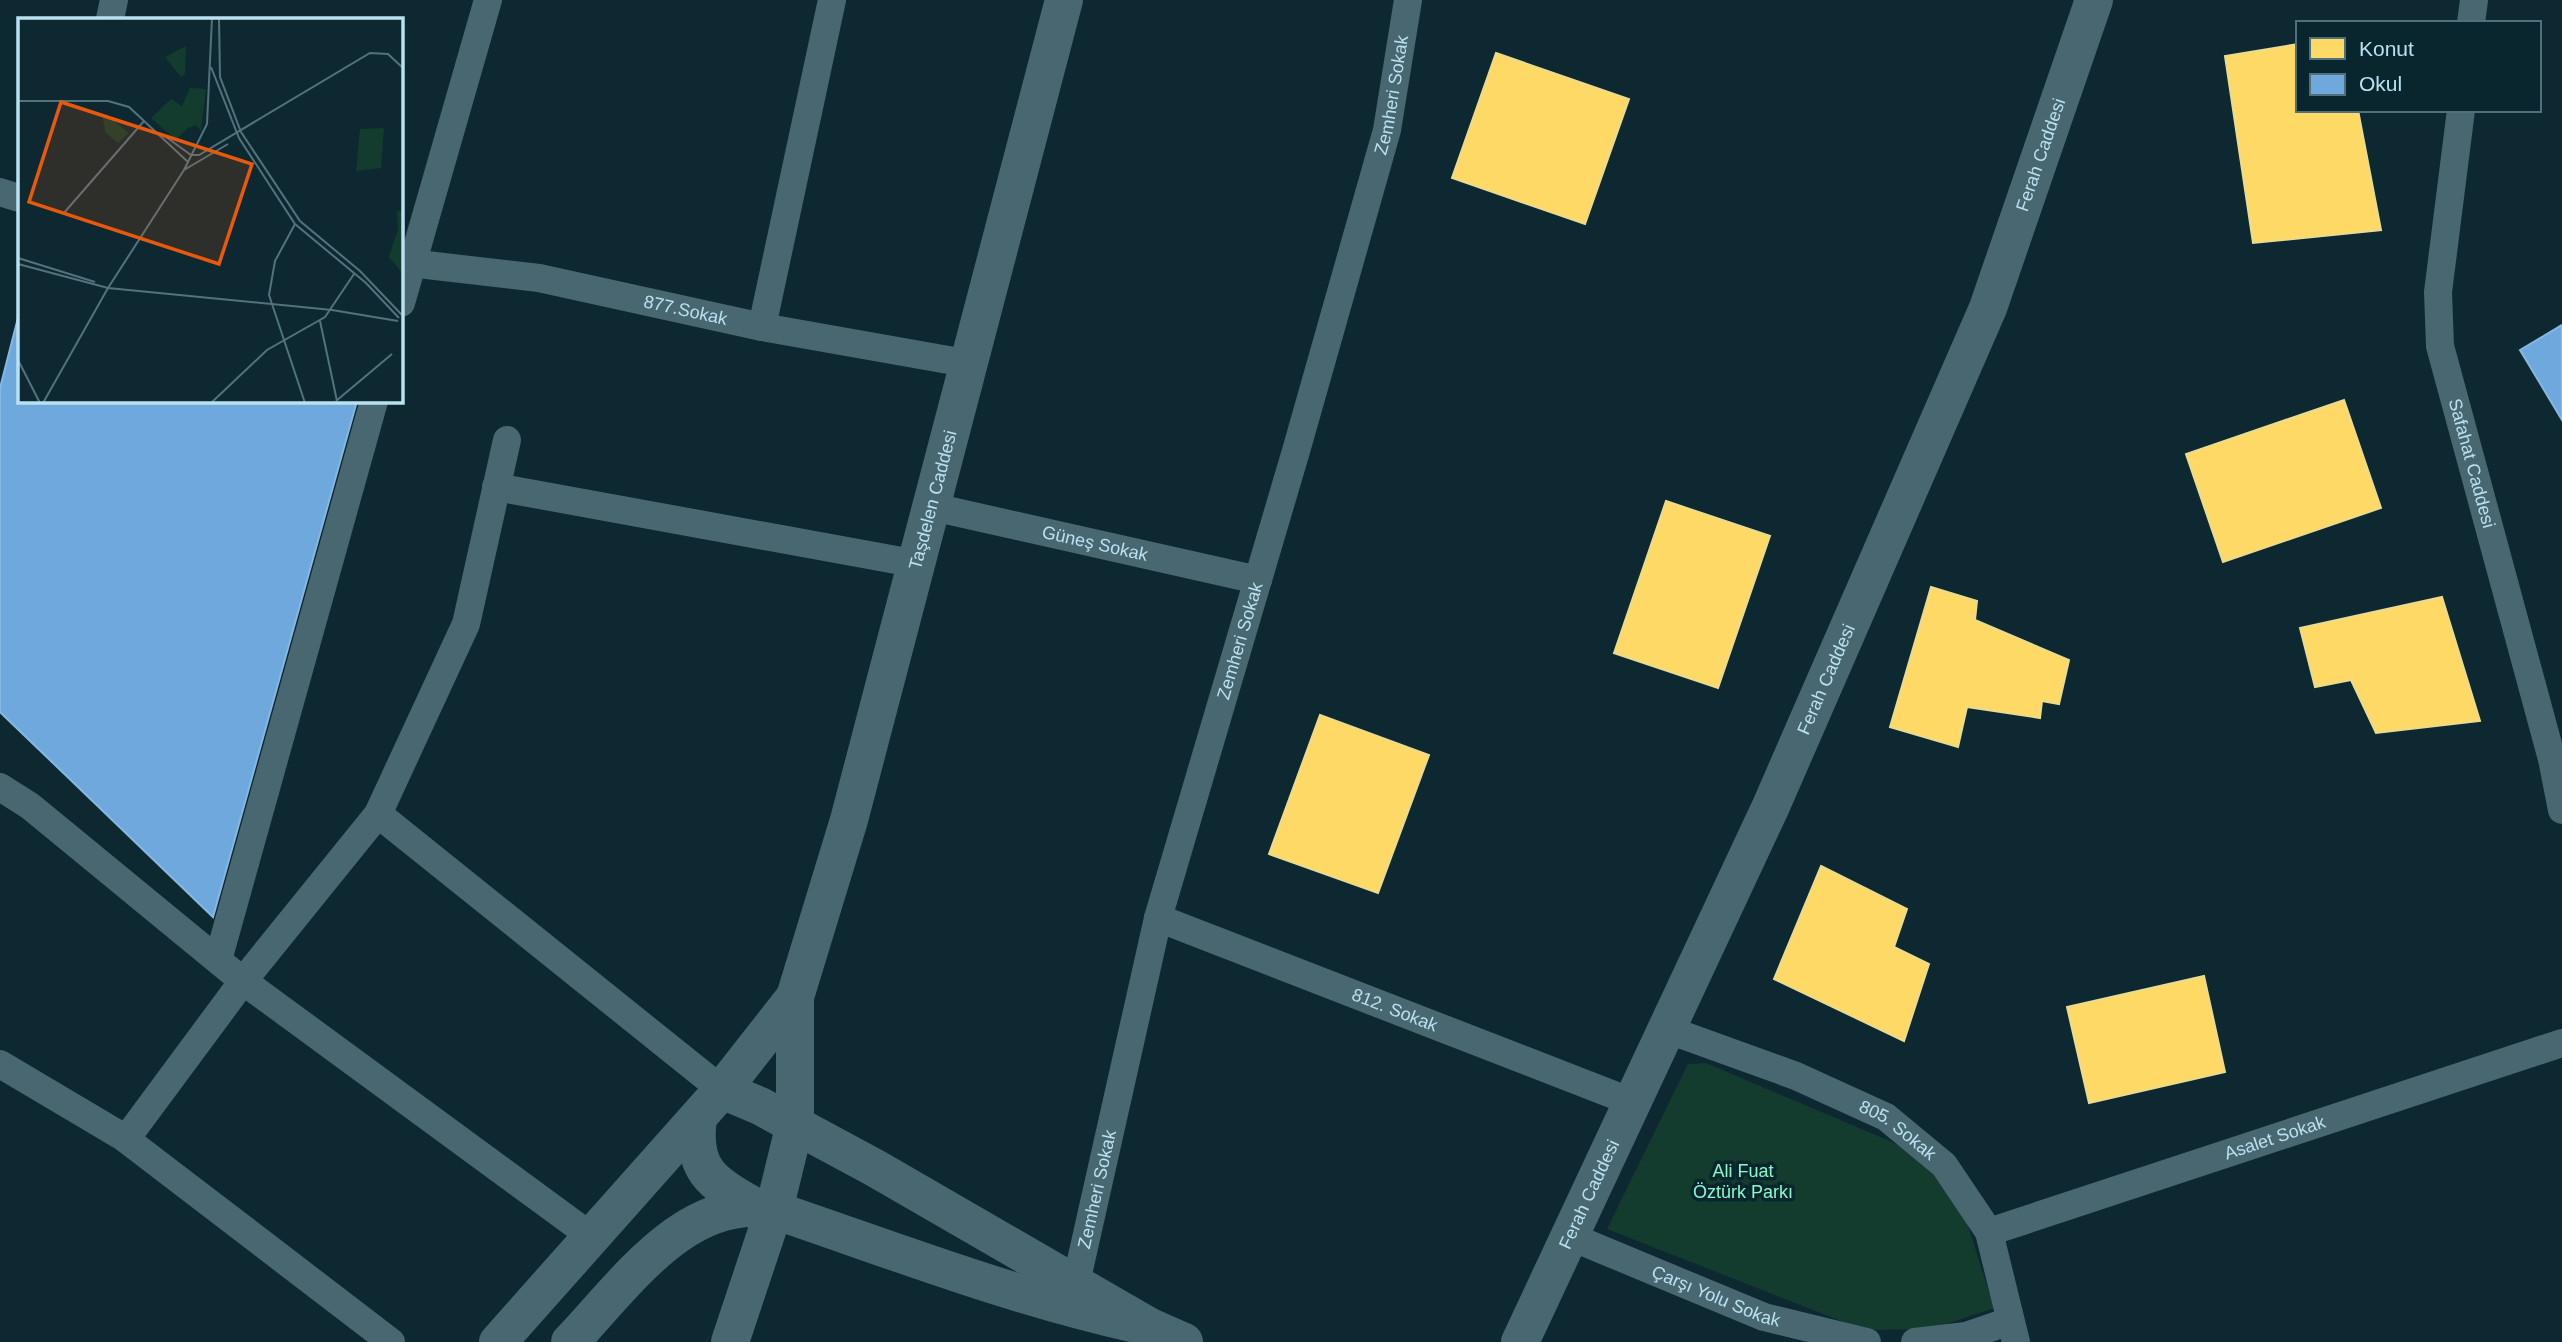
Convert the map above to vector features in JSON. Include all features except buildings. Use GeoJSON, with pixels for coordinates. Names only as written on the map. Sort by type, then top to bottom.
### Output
{"type":"FeatureCollection","features":[{"type":"Feature","properties":{"kind":"main road","name":"Taşdelen Caddesi"},"geometry":{"type":"LineString","coordinates":[[795,997],[849,820],[971,364],[1064,0]]}},
{"type":"Feature","properties":{"kind":"main road","name":"Ferah Caddesi"},"geometry":{"type":"LineString","coordinates":[[1520,1342],[1818,701],[1988,308],[2094,0]]}},
{"type":"Feature","properties":{"kind":"main road"},"geometry":{"type":"LineString","coordinates":[[498,1342],[710,1104],[795,997]]}},
{"type":"Feature","properties":{"kind":"main road"},"geometry":{"type":"LineString","coordinates":[[730,1342],[763,1208],[795,1124],[795,997]]}},
{"type":"Feature","properties":{"kind":"main road"},"geometry":{"type":"LineString","coordinates":[[710,1104],[795,1124],[1150,1327],[1184,1342]]}},
{"type":"Feature","properties":{"kind":"main road"},"geometry":{"type":"LineString","coordinates":[[710,1104],[695,1140],[700,1162],[718,1188],[763,1208],[1030,1296],[1090,1314],[1150,1327]]}},
{"type":"Feature","properties":{"kind":"main road"},"geometry":{"type":"LineString","coordinates":[[570,1342],[672,1237],[699,1219],[724,1210],[763,1208]]}},
{"type":"Feature","properties":{"kind":"street"},"geometry":{"type":"LineString","coordinates":[[110,18],[114,0]]}},
{"type":"Feature","properties":{"kind":"street"},"geometry":{"type":"LineString","coordinates":[[402,295],[406,263],[488,0]]}},
{"type":"Feature","properties":{"kind":"street"},"geometry":{"type":"LineString","coordinates":[[762,327],[832,0]]}},
{"type":"Feature","properties":{"kind":"street","name":"Zemheri Sokak"},"geometry":{"type":"LineString","coordinates":[[1076,1283],[1158,918],[1387,130],[1408,0]]}},
{"type":"Feature","properties":{"kind":"street"},"geometry":{"type":"LineString","coordinates":[[2472,21],[2474,0]]}},
{"type":"Feature","properties":{"kind":"street","name":"Safahat Caddesi"},"geometry":{"type":"LineString","coordinates":[[2460,112],[2438,292],[2440,346],[2552,759],[2562,810]]}},
{"type":"Feature","properties":{"kind":"street"},"geometry":{"type":"LineString","coordinates":[[0,192],[18,198]]}},
{"type":"Feature","properties":{"kind":"street","name":"877.Sokak"},"geometry":{"type":"LineString","coordinates":[[406,263],[539,278],[762,327],[971,364]]}},
{"type":"Feature","properties":{"kind":"street"},"geometry":{"type":"LineString","coordinates":[[218,960],[374,402]]}},
{"type":"Feature","properties":{"kind":"street"},"geometry":{"type":"LineString","coordinates":[[126,1139],[243,981],[377,814],[466,624],[507,440]]}},
{"type":"Feature","properties":{"kind":"street"},"geometry":{"type":"LineString","coordinates":[[496,487],[918,564]]}},
{"type":"Feature","properties":{"kind":"street","name":"Güneş Sokak"},"geometry":{"type":"LineString","coordinates":[[933,507],[1258,580]]}},
{"type":"Feature","properties":{"kind":"street"},"geometry":{"type":"LineString","coordinates":[[0,787],[30,806],[243,981],[592,1237]]}},
{"type":"Feature","properties":{"kind":"street"},"geometry":{"type":"LineString","coordinates":[[377,814],[710,1104]]}},
{"type":"Feature","properties":{"kind":"street","name":"812. Sokak"},"geometry":{"type":"LineString","coordinates":[[1158,918],[1632,1102]]}},
{"type":"Feature","properties":{"kind":"street","name":"805. Sokak"},"geometry":{"type":"LineString","coordinates":[[1666,1029],[1796,1076],[1886,1117],[1944,1165],[1989,1232],[2013,1331]]}},
{"type":"Feature","properties":{"kind":"street","name":"Asalet Sokak"},"geometry":{"type":"LineString","coordinates":[[1989,1232],[2562,1043]]}},
{"type":"Feature","properties":{"kind":"street"},"geometry":{"type":"LineString","coordinates":[[0,1064],[126,1139],[391,1342]]}},
{"type":"Feature","properties":{"kind":"street","name":"Çarşı Yolu Sokak"},"geometry":{"type":"LineString","coordinates":[[1569,1236],[1765,1317],[1867,1342]]}},
{"type":"Feature","properties":{"kind":"street"},"geometry":{"type":"LineString","coordinates":[[1915,1342],[2013,1331]]}},
{"type":"Feature","properties":{"kind":"green space","name":"Ali Fuat Öztürk Parkı"},"geometry":{"type":"Polygon","coordinates":[[[1706,1063],[1906,1148],[1936,1175],[1964,1213],[1994,1308],[1931,1329],[1864,1330],[1607,1229],[1688,1064],[1706,1063]]]}}]}
